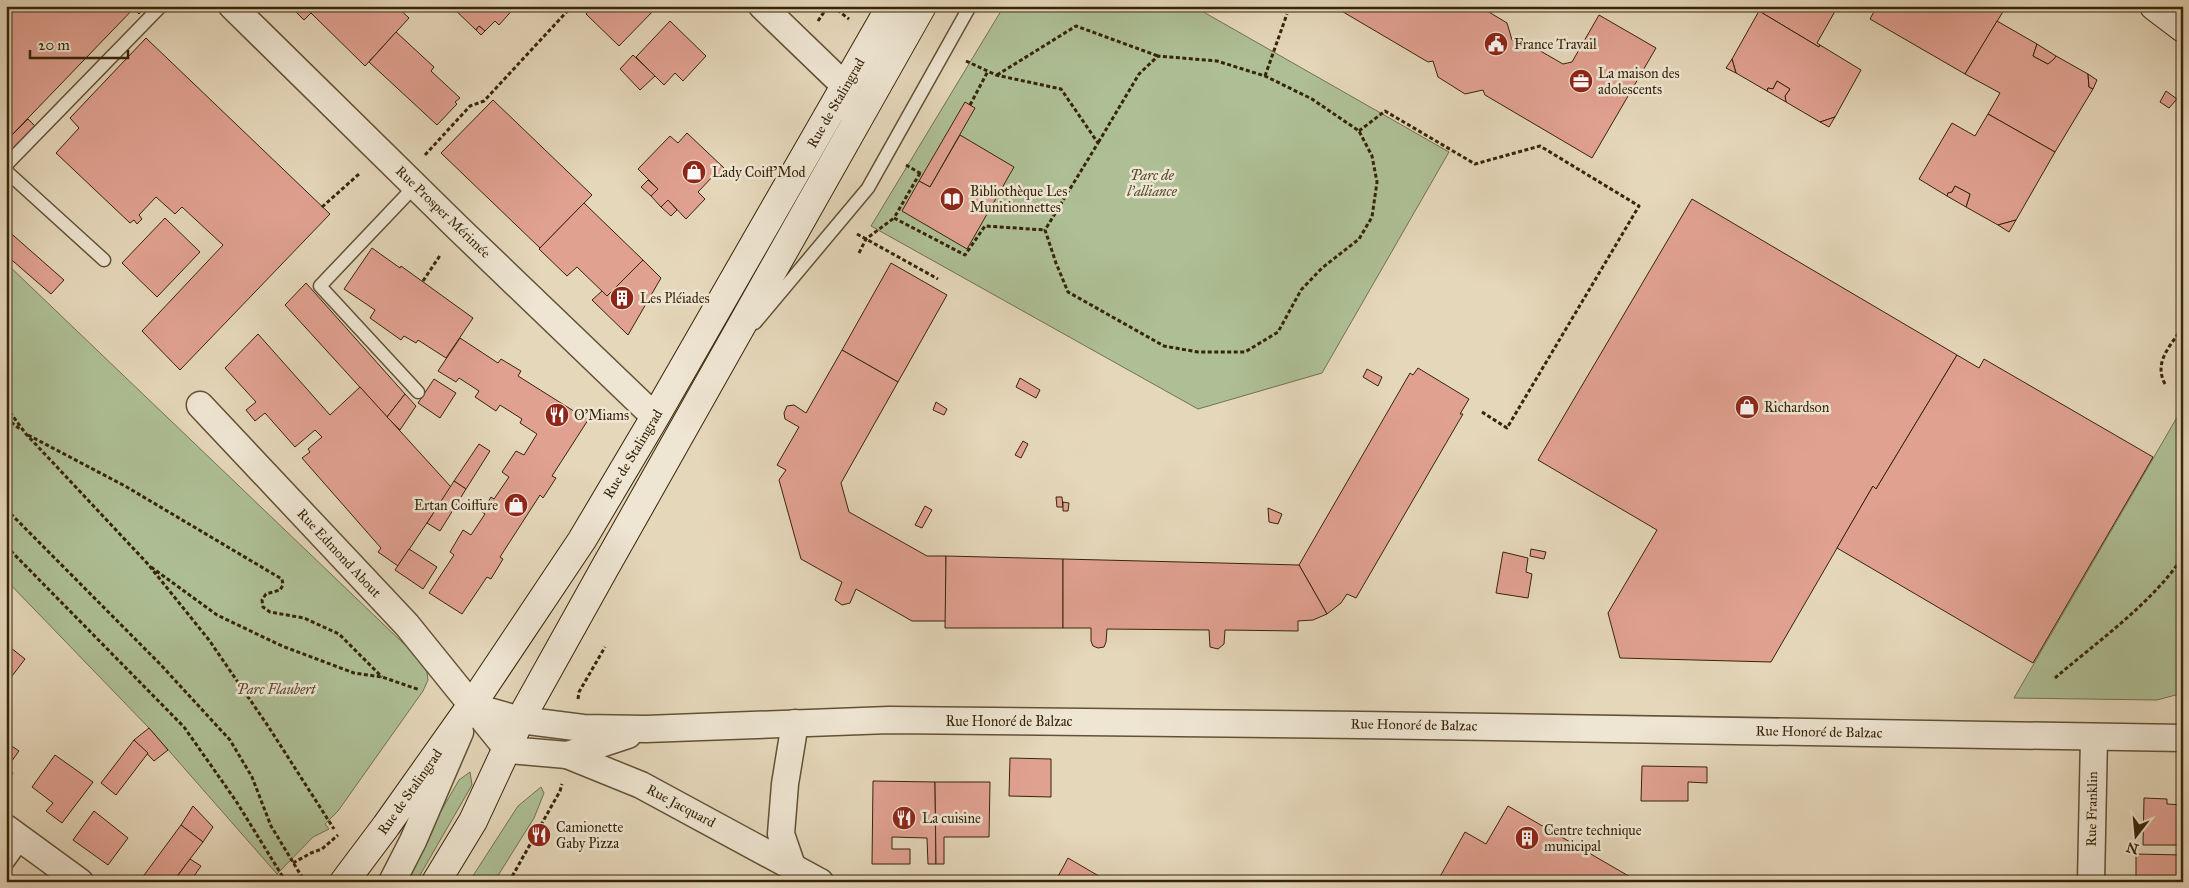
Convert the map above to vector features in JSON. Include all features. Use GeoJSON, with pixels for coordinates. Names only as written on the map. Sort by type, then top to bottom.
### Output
{"type":"FeatureCollection","features":[{"type":"Feature","properties":{"kind":"street","name":"Rue Prosper Mérimée"},"geometry":{"type":"LineString","coordinates":[[232,6],[381,153],[656,417]]}},
{"type":"Feature","properties":{"kind":"street"},"geometry":{"type":"LineString","coordinates":[[762,6],[846,87],[840,155]]}},
{"type":"Feature","properties":{"kind":"street","name":"Rue de Stalingrad"},"geometry":{"type":"LineString","coordinates":[[344,882],[471,706],[582,540],[656,417],[846,87],[890,6]]}},
{"type":"Feature","properties":{"kind":"street","name":"Rue de Stalingrad"},"geometry":{"type":"LineString","coordinates":[[436,882],[473,821],[508,750],[520,720],[714,373],[840,155],[922,6]]}},
{"type":"Feature","properties":{"kind":"street"},"geometry":{"type":"LineString","coordinates":[[2154,6],[2183,28]]}},
{"type":"Feature","properties":{"kind":"street","name":"Rue Edmond About"},"geometry":{"type":"LineString","coordinates":[[200,406],[407,624],[471,706]]}},
{"type":"Feature","properties":{"kind":"street"},"geometry":{"type":"LineString","coordinates":[[392,882],[414,841],[471,706],[508,750]]}},
{"type":"Feature","properties":{"kind":"street","name":"Rue Honoré de Balzac"},"geometry":{"type":"LineString","coordinates":[[471,706],[520,720],[583,728],[646,729],[889,720],[2183,738]]}},
{"type":"Feature","properties":{"kind":"street"},"geometry":{"type":"LineString","coordinates":[[792,866],[781,834],[785,784],[795,723]]}},
{"type":"Feature","properties":{"kind":"street","name":"Rue Honoré de Balzac"},"geometry":{"type":"LineString","coordinates":[[508,750],[567,755],[646,729]]}},
{"type":"Feature","properties":{"kind":"street","name":"Rue Franklin"},"geometry":{"type":"LineString","coordinates":[[2091,882],[2094,737]]}},
{"type":"Feature","properties":{"kind":"street","name":"Rue Jacquard"},"geometry":{"type":"LineString","coordinates":[[567,755],[641,785],[820,882]]}},
{"type":"Feature","properties":{"kind":"street"},"geometry":{"type":"LineString","coordinates":[[15,834],[80,882]]}},
{"type":"Feature","properties":{"kind":"lane"},"geometry":{"type":"LineString","coordinates":[[6,165],[161,6]]}},
{"type":"Feature","properties":{"kind":"lane"},"geometry":{"type":"LineString","coordinates":[[714,373],[868,188],[970,6]]}},
{"type":"Feature","properties":{"kind":"lane"},"geometry":{"type":"LineString","coordinates":[[6,171],[104,260]]}},
{"type":"Feature","properties":{"kind":"lane"},"geometry":{"type":"LineString","coordinates":[[410,181],[320,286],[418,392]]}},
{"type":"Feature","properties":{"kind":"lane"},"geometry":{"type":"LineString","coordinates":[[6,865],[15,834]]}},
{"type":"Feature","properties":{"kind":"path"},"geometry":{"type":"LineString","coordinates":[[410,181],[470,106],[484,101],[572,6]]}},
{"type":"Feature","properties":{"kind":"path"},"geometry":{"type":"LineString","coordinates":[[1264,76],[1287,14]]}},
{"type":"Feature","properties":{"kind":"path"},"geometry":{"type":"LineString","coordinates":[[996,75],[1076,26],[1158,56],[1217,61],[1264,76],[1312,99],[1359,131],[1372,156],[1377,182],[1372,217],[1359,239],[1322,268],[1301,290],[1278,332],[1244,352],[1198,352],[1164,346],[1068,292],[1056,263],[1046,230],[1139,74],[1158,56]]}},
{"type":"Feature","properties":{"kind":"path"},"geometry":{"type":"LineString","coordinates":[[946,51],[996,75],[1061,89],[1098,142]]}},
{"type":"Feature","properties":{"kind":"path"},"geometry":{"type":"LineString","coordinates":[[970,105],[988,71]]}},
{"type":"Feature","properties":{"kind":"path"},"geometry":{"type":"LineString","coordinates":[[1359,131],[1385,111],[1475,164],[1540,146],[1639,206],[1507,428],[1482,412]]}},
{"type":"Feature","properties":{"kind":"path"},"geometry":{"type":"LineString","coordinates":[[322,207],[381,153]]}},
{"type":"Feature","properties":{"kind":"path"},"geometry":{"type":"LineString","coordinates":[[859,252],[866,240],[894,218],[920,173]]}},
{"type":"Feature","properties":{"kind":"path"},"geometry":{"type":"LineString","coordinates":[[894,218],[965,255],[985,226],[1046,230]]}},
{"type":"Feature","properties":{"kind":"path"},"geometry":{"type":"LineString","coordinates":[[838,224],[938,279]]}},
{"type":"Feature","properties":{"kind":"path"},"geometry":{"type":"LineString","coordinates":[[2165,384],[2160,375],[2162,358],[2183,327]]}},
{"type":"Feature","properties":{"kind":"path"},"geometry":{"type":"LineString","coordinates":[[6,407],[26,434],[146,563],[209,640],[268,726],[334,829]]}},
{"type":"Feature","properties":{"kind":"path"},"geometry":{"type":"LineString","coordinates":[[6,418],[26,434],[125,486],[275,575],[282,580],[283,585],[280,590],[266,594],[262,600],[263,607],[270,612],[304,618],[339,634],[382,677]]}},
{"type":"Feature","properties":{"kind":"path"},"geometry":{"type":"LineString","coordinates":[[6,509],[160,664],[230,740],[252,777],[271,826],[305,882]]}},
{"type":"Feature","properties":{"kind":"path"},"geometry":{"type":"LineString","coordinates":[[6,546],[184,727],[236,801],[286,882]]}},
{"type":"Feature","properties":{"kind":"path"},"geometry":{"type":"LineString","coordinates":[[2055,678],[2134,610],[2171,574],[2183,557]]}},
{"type":"Feature","properties":{"kind":"path"},"geometry":{"type":"LineString","coordinates":[[146,563],[218,615],[282,646],[354,673],[382,677],[426,694]]}},
{"type":"Feature","properties":{"kind":"green space","name":"Parc de l'alliance"},"geometry":{"type":"Polygon","coordinates":[[[1004,6],[1193,6],[1449,152],[1322,373],[1198,409],[871,226],[1004,6]]]}},
{"type":"Feature","properties":{"kind":"green space","name":"Parc Flaubert"},"geometry":{"type":"Polygon","coordinates":[[[6,263],[426,665],[428,680],[423,691],[338,811],[325,824],[329,829],[313,837],[277,874],[149,728],[6,580],[6,263]]]}},
{"type":"Feature","properties":{"kind":"green space"},"geometry":{"type":"Polygon","coordinates":[[[2183,407],[2183,693],[2157,700],[2014,698],[2183,407]]]}},
{"type":"Feature","properties":{"kind":"green space"},"geometry":{"type":"Polygon","coordinates":[[[470,772],[472,785],[416,882],[400,882],[459,780],[470,772]]]}},
{"type":"Feature","properties":{"kind":"green space"},"geometry":{"type":"Polygon","coordinates":[[[541,787],[544,793],[534,818],[494,882],[469,882],[518,806],[541,787]]]}},
{"type":"Feature","properties":{"kind":"building"},"geometry":{"type":"Polygon","coordinates":[[[6,6],[136,6],[6,141],[6,6]]]}},
{"type":"Feature","properties":{"kind":"building"},"geometry":{"type":"Polygon","coordinates":[[[136,6],[147,6],[139,14],[134,9],[136,6]]]}},
{"type":"Feature","properties":{"kind":"building"},"geometry":{"type":"Polygon","coordinates":[[[290,6],[318,6],[304,20],[290,6]]]}},
{"type":"Feature","properties":{"kind":"building"},"geometry":{"type":"Polygon","coordinates":[[[318,6],[396,6],[409,18],[365,66],[311,13],[318,6]]]}},
{"type":"Feature","properties":{"kind":"building"},"geometry":{"type":"Polygon","coordinates":[[[451,6],[516,6],[499,25],[495,21],[485,31],[479,26],[476,30],[451,6]]]}},
{"type":"Feature","properties":{"kind":"building"},"geometry":{"type":"Polygon","coordinates":[[[593,6],[654,6],[656,8],[619,46],[586,14],[593,6]]]}},
{"type":"Feature","properties":{"kind":"building"},"geometry":{"type":"Polygon","coordinates":[[[1333,6],[1462,6],[1464,12],[1479,6],[1507,23],[1512,40],[1518,38],[1563,64],[1572,62],[1599,15],[1656,48],[1592,158],[1485,95],[1483,90],[1465,94],[1438,77],[1433,61],[1428,62],[1333,6]]]}},
{"type":"Feature","properties":{"kind":"building"},"geometry":{"type":"Polygon","coordinates":[[[1762,6],[1838,6],[1817,43],[1820,45],[1819,47],[1759,11],[1762,6]]]}},
{"type":"Feature","properties":{"kind":"building"},"geometry":{"type":"Polygon","coordinates":[[[1877,6],[1998,6],[2004,10],[1965,74],[1870,19],[1877,6]]]}},
{"type":"Feature","properties":{"kind":"building"},"geometry":{"type":"Polygon","coordinates":[[[1759,11],[1861,70],[1835,117],[1820,122],[1786,102],[1785,96],[1790,89],[1777,81],[1773,89],[1768,88],[1767,91],[1736,73],[1732,59],[1759,11]]]}},
{"type":"Feature","properties":{"kind":"building"},"geometry":{"type":"Polygon","coordinates":[[[670,21],[706,56],[683,81],[675,73],[664,85],[636,57],[670,21]]]}},
{"type":"Feature","properties":{"kind":"building"},"geometry":{"type":"Polygon","coordinates":[[[1997,21],[2037,44],[2033,56],[2048,64],[2056,56],[2088,74],[2089,87],[2093,89],[2055,152],[1988,114],[2000,93],[1965,74],[1997,21]]]}},
{"type":"Feature","properties":{"kind":"building"},"geometry":{"type":"Polygon","coordinates":[[[479,26],[485,31],[481,35],[476,30],[479,26]]]}},
{"type":"Feature","properties":{"kind":"building"},"geometry":{"type":"Polygon","coordinates":[[[396,32],[434,67],[431,71],[460,98],[455,102],[457,104],[437,125],[369,62],[396,32]]]}},
{"type":"Feature","properties":{"kind":"building"},"geometry":{"type":"Polygon","coordinates":[[[146,38],[330,214],[180,370],[142,331],[223,245],[182,207],[175,214],[156,197],[139,215],[142,219],[137,224],[134,220],[130,223],[56,153],[79,128],[70,118],[146,38]]]}},
{"type":"Feature","properties":{"kind":"building"},"geometry":{"type":"Polygon","coordinates":[[[2037,44],[2056,56],[2048,64],[2033,56],[2037,44]]]}},
{"type":"Feature","properties":{"kind":"building"},"geometry":{"type":"Polygon","coordinates":[[[633,55],[655,76],[640,90],[620,69],[633,55]]]}},
{"type":"Feature","properties":{"kind":"building"},"geometry":{"type":"Polygon","coordinates":[[[1732,59],[1736,73],[1726,68],[1732,59]]]}},
{"type":"Feature","properties":{"kind":"building"},"geometry":{"type":"Polygon","coordinates":[[[2088,74],[2097,80],[2093,89],[2089,87],[2088,74]]]}},
{"type":"Feature","properties":{"kind":"building"},"geometry":{"type":"Polygon","coordinates":[[[1777,81],[1790,89],[1785,96],[1786,102],[1767,91],[1768,88],[1773,89],[1777,81]]]}},
{"type":"Feature","properties":{"kind":"building"},"geometry":{"type":"Polygon","coordinates":[[[2166,91],[2177,99],[2169,108],[2160,102],[2166,91]]]}},
{"type":"Feature","properties":{"kind":"building"},"geometry":{"type":"Polygon","coordinates":[[[493,100],[592,195],[540,248],[441,153],[493,100]]]}},
{"type":"Feature","properties":{"kind":"building"},"geometry":{"type":"Polygon","coordinates":[[[965,102],[975,108],[930,187],[919,181],[965,102]]]}},
{"type":"Feature","properties":{"kind":"building"},"geometry":{"type":"Polygon","coordinates":[[[1988,114],[2055,152],[2016,220],[1998,225],[1966,207],[1970,194],[1955,186],[1947,196],[1919,179],[1952,123],[1975,136],[1988,114]]]}},
{"type":"Feature","properties":{"kind":"building"},"geometry":{"type":"Polygon","coordinates":[[[1835,117],[1829,127],[1820,122],[1835,117]]]}},
{"type":"Feature","properties":{"kind":"building"},"geometry":{"type":"Polygon","coordinates":[[[28,119],[35,126],[6,157],[6,141],[28,119]]]}},
{"type":"Feature","properties":{"kind":"building"},"geometry":{"type":"Polygon","coordinates":[[[687,133],[724,168],[720,174],[714,175],[698,192],[705,199],[686,219],[668,200],[661,207],[651,196],[658,189],[638,169],[670,136],[678,143],[687,133]]]}},
{"type":"Feature","properties":{"kind":"building","name":"Bibliothèque Les Munitionnettes"},"geometry":{"type":"Polygon","coordinates":[[[960,135],[1014,167],[967,249],[902,211],[919,181],[930,187],[960,135]]]}},
{"type":"Feature","properties":{"kind":"building"},"geometry":{"type":"Polygon","coordinates":[[[648,180],[658,189],[651,196],[641,187],[648,180]]]}},
{"type":"Feature","properties":{"kind":"building"},"geometry":{"type":"Polygon","coordinates":[[[1955,186],[1970,194],[1966,207],[1947,196],[1955,186]]]}},
{"type":"Feature","properties":{"kind":"building","name":"Richardson"},"geometry":{"type":"Polygon","coordinates":[[[1692,199],[1957,355],[1876,489],[1873,486],[1771,662],[1620,658],[1608,613],[1657,530],[1538,460],[1692,199]]]}},
{"type":"Feature","properties":{"kind":"building"},"geometry":{"type":"Polygon","coordinates":[[[668,200],[677,210],[671,216],[661,207],[668,200]]]}},
{"type":"Feature","properties":{"kind":"building"},"geometry":{"type":"Polygon","coordinates":[[[584,203],[643,260],[607,296],[577,267],[567,276],[539,249],[584,203]]]}},
{"type":"Feature","properties":{"kind":"building"},"geometry":{"type":"Polygon","coordinates":[[[165,218],[200,252],[157,297],[122,263],[165,218]]]}},
{"type":"Feature","properties":{"kind":"building"},"geometry":{"type":"Polygon","coordinates":[[[2016,220],[2009,232],[1998,225],[2016,220]]]}},
{"type":"Feature","properties":{"kind":"building"},"geometry":{"type":"Polygon","coordinates":[[[6,229],[64,280],[51,294],[6,255],[6,229]]]}},
{"type":"Feature","properties":{"kind":"building"},"geometry":{"type":"Polygon","coordinates":[[[372,248],[400,268],[401,266],[473,318],[446,358],[418,340],[416,343],[404,336],[401,340],[370,318],[375,310],[344,289],[372,248]]]}},
{"type":"Feature","properties":{"kind":"building","name":"Les Pléiades"},"geometry":{"type":"Polygon","coordinates":[[[643,260],[661,278],[628,335],[592,300],[602,291],[607,296],[643,260]]]}},
{"type":"Feature","properties":{"kind":"building"},"geometry":{"type":"Polygon","coordinates":[[[891,263],[947,295],[898,382],[842,350],[891,263]]]}},
{"type":"Feature","properties":{"kind":"building"},"geometry":{"type":"Polygon","coordinates":[[[306,283],[405,394],[387,417],[285,305],[306,283]]]}},
{"type":"Feature","properties":{"kind":"building"},"geometry":{"type":"Polygon","coordinates":[[[258,334],[330,415],[360,387],[451,487],[398,566],[378,552],[381,548],[302,458],[310,452],[308,449],[322,437],[315,430],[295,447],[265,413],[255,421],[246,410],[256,402],[225,368],[258,334]]]}},
{"type":"Feature","properties":{"kind":"building"},"geometry":{"type":"Polygon","coordinates":[[[460,338],[498,363],[501,359],[521,371],[518,376],[588,420],[552,476],[556,478],[543,498],[540,495],[500,557],[503,559],[491,579],[487,577],[462,614],[429,593],[454,555],[450,552],[463,530],[471,535],[485,514],[482,512],[491,497],[494,499],[509,477],[502,472],[516,451],[524,455],[537,434],[520,423],[522,419],[500,405],[496,411],[475,397],[479,391],[459,378],[456,382],[438,371],[460,338]]]}},
{"type":"Feature","properties":{"kind":"building"},"geometry":{"type":"Polygon","coordinates":[[[842,350],[898,382],[841,483],[849,512],[927,556],[946,556],[946,621],[912,621],[856,589],[850,603],[842,605],[835,600],[842,582],[801,559],[779,480],[786,470],[777,465],[799,427],[785,419],[784,413],[787,406],[794,405],[806,413],[842,350]]]}},
{"type":"Feature","properties":{"kind":"building"},"geometry":{"type":"Polygon","coordinates":[[[1957,355],[1979,368],[1984,359],[2153,457],[2033,663],[1837,548],[1873,486],[1876,489],[1957,355]]]}},
{"type":"Feature","properties":{"kind":"building"},"geometry":{"type":"Polygon","coordinates":[[[1418,368],[1469,399],[1460,414],[1463,414],[1356,598],[1347,594],[1341,603],[1327,614],[1299,565],[1410,373],[1413,375],[1418,368]]]}},
{"type":"Feature","properties":{"kind":"building"},"geometry":{"type":"Polygon","coordinates":[[[1367,369],[1382,377],[1378,386],[1363,377],[1367,369]]]}},
{"type":"Feature","properties":{"kind":"building"},"geometry":{"type":"Polygon","coordinates":[[[1020,378],[1040,390],[1036,398],[1016,387],[1020,378]]]}},
{"type":"Feature","properties":{"kind":"building"},"geometry":{"type":"Polygon","coordinates":[[[434,379],[456,393],[440,418],[418,403],[434,379]]]}},
{"type":"Feature","properties":{"kind":"building"},"geometry":{"type":"Polygon","coordinates":[[[405,394],[416,406],[400,430],[387,417],[405,394]]]}},
{"type":"Feature","properties":{"kind":"building"},"geometry":{"type":"Polygon","coordinates":[[[936,402],[947,409],[944,415],[933,410],[936,402]]]}},
{"type":"Feature","properties":{"kind":"building"},"geometry":{"type":"Polygon","coordinates":[[[1023,441],[1028,444],[1021,458],[1015,455],[1023,441]]]}},
{"type":"Feature","properties":{"kind":"building"},"geometry":{"type":"Polygon","coordinates":[[[479,444],[490,451],[466,489],[454,481],[479,444]]]}},
{"type":"Feature","properties":{"kind":"building"},"geometry":{"type":"Polygon","coordinates":[[[454,481],[466,489],[440,531],[427,523],[454,481]]]}},
{"type":"Feature","properties":{"kind":"building"},"geometry":{"type":"Polygon","coordinates":[[[1056,497],[1062,497],[1063,507],[1057,507],[1056,497]]]}},
{"type":"Feature","properties":{"kind":"building"},"geometry":{"type":"Polygon","coordinates":[[[1063,502],[1069,503],[1068,511],[1063,511],[1063,502]]]}},
{"type":"Feature","properties":{"kind":"building"},"geometry":{"type":"Polygon","coordinates":[[[925,506],[932,510],[922,528],[915,525],[925,506]]]}},
{"type":"Feature","properties":{"kind":"building"},"geometry":{"type":"Polygon","coordinates":[[[1268,508],[1282,514],[1278,524],[1269,522],[1268,508]]]}},
{"type":"Feature","properties":{"kind":"building"},"geometry":{"type":"Polygon","coordinates":[[[409,549],[437,567],[423,589],[395,570],[409,549]]]}},
{"type":"Feature","properties":{"kind":"building"},"geometry":{"type":"Polygon","coordinates":[[[1531,549],[1546,552],[1544,559],[1530,556],[1531,549]]]}},
{"type":"Feature","properties":{"kind":"building"},"geometry":{"type":"Polygon","coordinates":[[[1503,552],[1528,558],[1526,572],[1532,574],[1528,598],[1496,593],[1503,552]]]}},
{"type":"Feature","properties":{"kind":"building"},"geometry":{"type":"Polygon","coordinates":[[[946,556],[1063,559],[1063,628],[945,628],[946,556]]]}},
{"type":"Feature","properties":{"kind":"building"},"geometry":{"type":"Polygon","coordinates":[[[1063,559],[1299,565],[1327,614],[1313,620],[1298,621],[1298,631],[1225,630],[1224,644],[1218,649],[1210,647],[1209,630],[1107,629],[1104,647],[1098,648],[1093,646],[1091,641],[1091,628],[1063,628],[1063,559]]]}},
{"type":"Feature","properties":{"kind":"building"},"geometry":{"type":"Polygon","coordinates":[[[6,644],[25,659],[6,684],[6,644]]]}},
{"type":"Feature","properties":{"kind":"building"},"geometry":{"type":"Polygon","coordinates":[[[149,728],[168,750],[154,761],[134,740],[149,728]]]}},
{"type":"Feature","properties":{"kind":"building"},"geometry":{"type":"Polygon","coordinates":[[[134,740],[148,753],[116,795],[101,783],[134,740]]]}},
{"type":"Feature","properties":{"kind":"building"},"geometry":{"type":"Polygon","coordinates":[[[6,742],[19,751],[6,769],[6,742]]]}},
{"type":"Feature","properties":{"kind":"building"},"geometry":{"type":"Polygon","coordinates":[[[55,755],[93,782],[62,823],[46,811],[53,803],[32,787],[55,755]]]}},
{"type":"Feature","properties":{"kind":"building"},"geometry":{"type":"Polygon","coordinates":[[[1010,758],[1051,759],[1051,797],[1009,796],[1010,758]]]}},
{"type":"Feature","properties":{"kind":"building"},"geometry":{"type":"Polygon","coordinates":[[[1642,766],[1707,767],[1707,783],[1688,782],[1688,801],[1641,801],[1642,766]]]}},
{"type":"Feature","properties":{"kind":"building"},"geometry":{"type":"Polygon","coordinates":[[[6,769],[13,773],[6,782],[6,769]]]}},
{"type":"Feature","properties":{"kind":"building","name":"La cuisine"},"geometry":{"type":"Polygon","coordinates":[[[873,781],[935,782],[936,864],[928,864],[927,838],[892,837],[892,849],[910,849],[910,864],[872,864],[873,781]]]}},
{"type":"Feature","properties":{"kind":"building"},"geometry":{"type":"Polygon","coordinates":[[[935,782],[990,782],[989,837],[944,837],[944,864],[936,864],[935,782]]]}},
{"type":"Feature","properties":{"kind":"building"},"geometry":{"type":"Polygon","coordinates":[[[2144,798],[2167,799],[2167,804],[2183,805],[2183,845],[2143,845],[2144,798]]]}},
{"type":"Feature","properties":{"kind":"building"},"geometry":{"type":"Polygon","coordinates":[[[193,806],[213,827],[203,842],[181,825],[193,806]]]}},
{"type":"Feature","properties":{"kind":"building","name":"Centre technique municipal"},"geometry":{"type":"Polygon","coordinates":[[[1508,806],[1639,882],[1437,882],[1465,832],[1486,844],[1508,806]]]}},
{"type":"Feature","properties":{"kind":"building"},"geometry":{"type":"Polygon","coordinates":[[[94,811],[128,838],[108,865],[73,840],[94,811]]]}},
{"type":"Feature","properties":{"kind":"building"},"geometry":{"type":"Polygon","coordinates":[[[181,825],[203,842],[173,882],[139,882],[181,825]]]}},
{"type":"Feature","properties":{"kind":"building"},"geometry":{"type":"Polygon","coordinates":[[[2136,854],[2182,855],[2182,882],[2129,882],[2136,881],[2136,854]]]}},
{"type":"Feature","properties":{"kind":"building"},"geometry":{"type":"Polygon","coordinates":[[[1068,858],[1109,882],[1055,882],[1068,858]]]}},
{"type":"Feature","properties":{"kind":"building"},"geometry":{"type":"Polygon","coordinates":[[[190,859],[201,866],[190,882],[173,882],[190,859]]]}},
{"type":"Feature","properties":{"kind":"place","name":"France Travail"},"geometry":{"type":"Point","coordinates":[1496,44]}},
{"type":"Feature","properties":{"kind":"place","name":"La maison des adolescents"},"geometry":{"type":"Point","coordinates":[1581,81]}},
{"type":"Feature","properties":{"kind":"place","name":"Lady Coiff'Mod"},"geometry":{"type":"Point","coordinates":[694,172]}},
{"type":"Feature","properties":{"kind":"place","name":"Bibliothèque Les Munitionnettes"},"geometry":{"type":"Point","coordinates":[952,199]}},
{"type":"Feature","properties":{"kind":"place","name":"Les Pléiades"},"geometry":{"type":"Point","coordinates":[622,298]}},
{"type":"Feature","properties":{"kind":"place","name":"Richardson"},"geometry":{"type":"Point","coordinates":[1747,407]}},
{"type":"Feature","properties":{"kind":"place","name":"O’Miams"},"geometry":{"type":"Point","coordinates":[557,415]}},
{"type":"Feature","properties":{"kind":"place","name":"Ertan Coiffure"},"geometry":{"type":"Point","coordinates":[516,505]}},
{"type":"Feature","properties":{"kind":"place","name":"La cuisine"},"geometry":{"type":"Point","coordinates":[904,818]}},
{"type":"Feature","properties":{"kind":"place","name":"Camionette Gaby Pizza"},"geometry":{"type":"Point","coordinates":[539,835]}},
{"type":"Feature","properties":{"kind":"place","name":"Centre technique municipal"},"geometry":{"type":"Point","coordinates":[1527,838]}}]}
